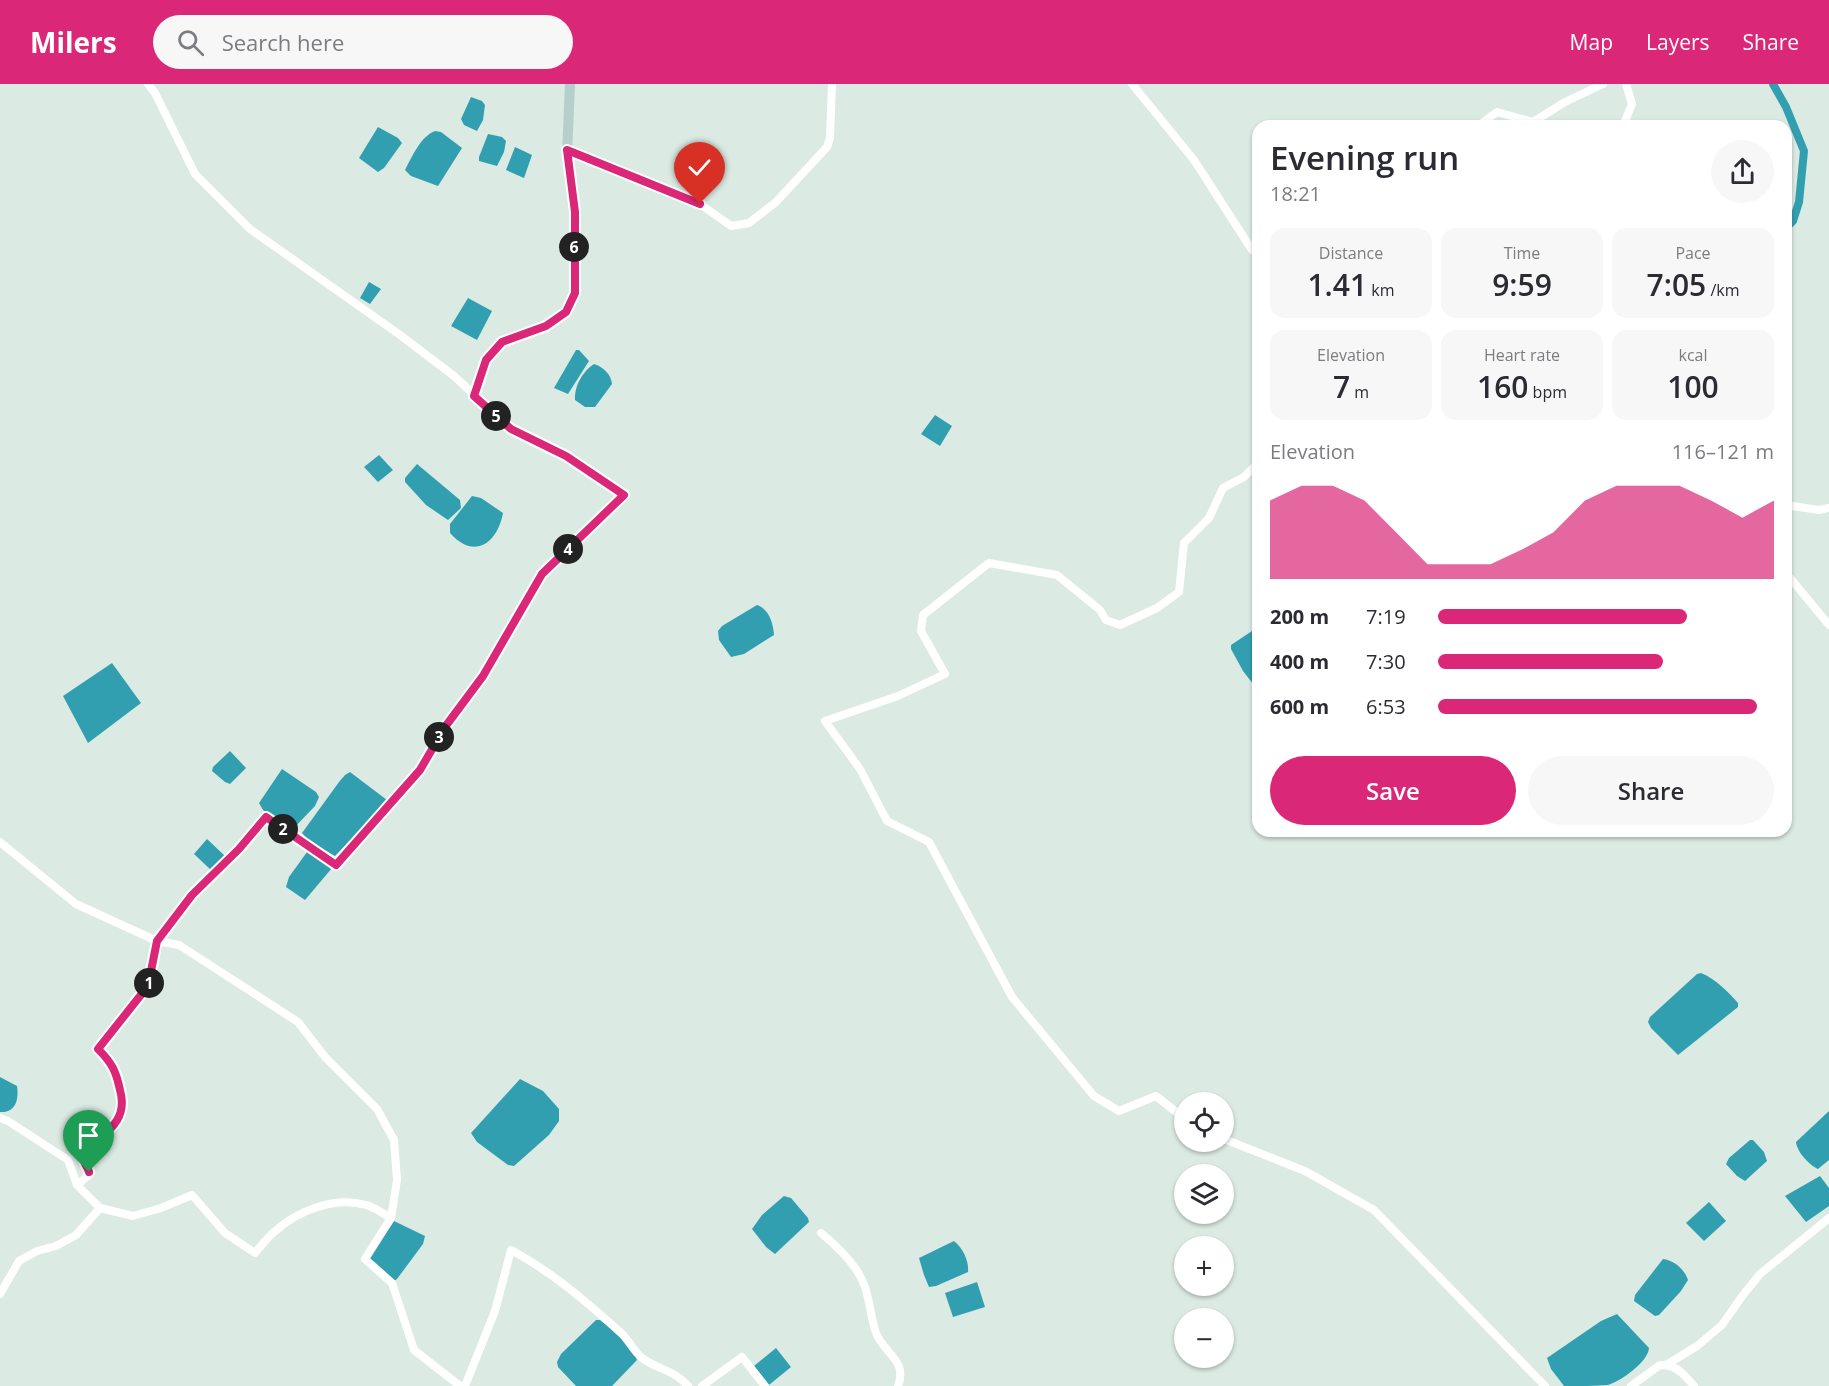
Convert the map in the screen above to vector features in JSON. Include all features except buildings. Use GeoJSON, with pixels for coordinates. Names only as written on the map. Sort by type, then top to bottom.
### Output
{"type":"FeatureCollection","features":[{"type":"Feature","properties":{"kind":"street"},"geometry":{"type":"LineString","coordinates":[[77,1185],[89,1175],[84,1161],[86,1153],[112,1126],[123,1105],[111,1063],[98,1049],[148,986],[157,941],[192,895],[239,849],[266,817],[336,865],[420,770],[445,727],[483,676],[542,574],[624,495],[566,456],[511,429],[454,376],[250,229],[195,174],[155,93],[148,84]]}},
{"type":"Feature","properties":{"kind":"street"},"geometry":{"type":"LineString","coordinates":[[474,396],[486,360],[502,342],[546,326],[566,312],[575,293],[575,212],[567,150],[570,84]]}},
{"type":"Feature","properties":{"kind":"street"},"geometry":{"type":"LineString","coordinates":[[567,150],[700,204],[731,226],[743,225],[776,202],[827,147],[830,138],[832,84]]}},
{"type":"Feature","properties":{"kind":"street"},"geometry":{"type":"LineString","coordinates":[[1132,84],[1194,160],[1252,250]]}},
{"type":"Feature","properties":{"kind":"street"},"geometry":{"type":"LineString","coordinates":[[1536,120],[1603,84]]}},
{"type":"Feature","properties":{"kind":"street"},"geometry":{"type":"LineString","coordinates":[[1625,120],[1632,104],[1626,84]]}},
{"type":"Feature","properties":{"kind":"street"},"geometry":{"type":"LineString","coordinates":[[1486,120],[1497,112],[1526,120]]}},
{"type":"Feature","properties":{"kind":"street"},"geometry":{"type":"LineString","coordinates":[[1174,1110],[1156,1096],[1119,1111],[1095,1096],[1012,998],[929,842],[887,821],[860,769],[825,721],[898,696],[945,674],[921,631],[923,615],[989,563],[1057,575],[1100,610],[1106,620],[1120,625],[1157,608],[1179,592],[1184,543],[1209,518],[1223,488],[1244,477],[1252,469]]}},
{"type":"Feature","properties":{"kind":"street"},"geometry":{"type":"LineString","coordinates":[[1792,506],[1819,510],[1829,508]]}},
{"type":"Feature","properties":{"kind":"street"},"geometry":{"type":"LineString","coordinates":[[1792,580],[1829,625]]}},
{"type":"Feature","properties":{"kind":"street"},"geometry":{"type":"LineString","coordinates":[[0,842],[76,904],[157,941],[179,945],[208,966],[298,1022],[325,1057],[377,1109],[394,1140],[398,1180],[391,1218],[365,1259],[392,1283],[414,1350],[460,1386]]}},
{"type":"Feature","properties":{"kind":"street"},"geometry":{"type":"LineString","coordinates":[[0,1118],[68,1160],[77,1185],[100,1208],[133,1216],[161,1208],[192,1195],[225,1233],[255,1253],[273,1232],[292,1218],[331,1203],[347,1202],[367,1205],[391,1218]]}},
{"type":"Feature","properties":{"kind":"street"},"geometry":{"type":"LineString","coordinates":[[1234,1142],[1305,1171],[1374,1210],[1545,1386]]}},
{"type":"Feature","properties":{"kind":"street"},"geometry":{"type":"LineString","coordinates":[[0,1294],[19,1261],[37,1251],[56,1246],[76,1234],[100,1208]]}},
{"type":"Feature","properties":{"kind":"street"},"geometry":{"type":"LineString","coordinates":[[1666,1365],[1697,1346],[1722,1325],[1760,1274],[1829,1218]]}},
{"type":"Feature","properties":{"kind":"street"},"geometry":{"type":"LineString","coordinates":[[821,1233],[843,1254],[865,1286],[876,1334],[900,1366],[901,1378],[898,1386]]}},
{"type":"Feature","properties":{"kind":"street"},"geometry":{"type":"LineString","coordinates":[[465,1386],[495,1311],[511,1250],[538,1264],[566,1286],[624,1335],[641,1357],[679,1376],[688,1386]]}},
{"type":"Feature","properties":{"kind":"street"},"geometry":{"type":"LineString","coordinates":[[702,1386],[742,1357],[765,1386]]}},
{"type":"Feature","properties":{"kind":"street"},"geometry":{"type":"LineString","coordinates":[[1631,1386],[1660,1365],[1681,1370],[1695,1386]]}},
{"type":"Feature","properties":{"kind":"water"},"geometry":{"type":"Polygon","coordinates":[[[471,97],[482,101],[485,105],[483,120],[477,131],[464,125],[461,119],[471,97]]]}},
{"type":"Feature","properties":{"kind":"water"},"geometry":{"type":"Polygon","coordinates":[[[378,127],[398,138],[402,143],[384,168],[378,172],[359,158],[378,127]]]}},
{"type":"Feature","properties":{"kind":"water"},"geometry":{"type":"Polygon","coordinates":[[[435,131],[441,132],[462,148],[438,186],[411,176],[405,170],[421,143],[435,131]]]}},
{"type":"Feature","properties":{"kind":"water"},"geometry":{"type":"Polygon","coordinates":[[[488,134],[502,137],[506,141],[504,152],[497,166],[479,161],[488,134]]]}},
{"type":"Feature","properties":{"kind":"water"},"geometry":{"type":"Polygon","coordinates":[[[515,147],[532,155],[524,178],[506,170],[515,147]]]}},
{"type":"Feature","properties":{"kind":"water"},"geometry":{"type":"Polygon","coordinates":[[[369,282],[381,289],[370,304],[360,298],[369,282]]]}},
{"type":"Feature","properties":{"kind":"water"},"geometry":{"type":"Polygon","coordinates":[[[468,298],[492,311],[477,340],[451,326],[468,298]]]}},
{"type":"Feature","properties":{"kind":"water"},"geometry":{"type":"Polygon","coordinates":[[[576,350],[579,350],[589,361],[568,394],[554,388],[576,350]]]}},
{"type":"Feature","properties":{"kind":"water"},"geometry":{"type":"Polygon","coordinates":[[[594,364],[606,371],[612,384],[595,407],[585,407],[575,400],[576,389],[583,375],[594,364]]]}},
{"type":"Feature","properties":{"kind":"water"},"geometry":{"type":"Polygon","coordinates":[[[935,415],[952,426],[940,446],[921,434],[935,415]]]}},
{"type":"Feature","properties":{"kind":"water"},"geometry":{"type":"Polygon","coordinates":[[[379,455],[393,470],[378,482],[364,467],[379,455]]]}},
{"type":"Feature","properties":{"kind":"water"},"geometry":{"type":"Polygon","coordinates":[[[417,464],[460,500],[461,508],[448,520],[426,505],[405,482],[405,478],[417,464]]]}},
{"type":"Feature","properties":{"kind":"water"},"geometry":{"type":"Polygon","coordinates":[[[472,496],[481,498],[503,513],[496,533],[483,545],[476,547],[468,546],[450,533],[450,524],[472,496]]]}},
{"type":"Feature","properties":{"kind":"water"},"geometry":{"type":"Polygon","coordinates":[[[757,605],[770,617],[774,635],[744,654],[731,657],[719,640],[718,631],[722,626],[757,605]]]}},
{"type":"Feature","properties":{"kind":"water"},"geometry":{"type":"Polygon","coordinates":[[[1252,631],[1252,683],[1243,671],[1231,645],[1252,631]]]}},
{"type":"Feature","properties":{"kind":"water"},"geometry":{"type":"Polygon","coordinates":[[[112,663],[141,703],[88,743],[63,696],[112,663]]]}},
{"type":"Feature","properties":{"kind":"water"},"geometry":{"type":"Polygon","coordinates":[[[230,751],[246,768],[230,784],[212,771],[213,767],[230,751]]]}},
{"type":"Feature","properties":{"kind":"water"},"geometry":{"type":"Polygon","coordinates":[[[282,769],[316,792],[319,797],[315,806],[291,831],[263,810],[259,803],[282,769]]]}},
{"type":"Feature","properties":{"kind":"water"},"geometry":{"type":"Polygon","coordinates":[[[350,772],[387,800],[335,856],[309,841],[302,833],[339,782],[350,772]]]}},
{"type":"Feature","properties":{"kind":"water"},"geometry":{"type":"Polygon","coordinates":[[[207,839],[225,856],[212,871],[194,854],[207,839]]]}},
{"type":"Feature","properties":{"kind":"water"},"geometry":{"type":"Polygon","coordinates":[[[307,852],[321,858],[332,868],[305,900],[286,887],[289,877],[307,852]]]}},
{"type":"Feature","properties":{"kind":"water"},"geometry":{"type":"Polygon","coordinates":[[[1701,973],[1721,986],[1738,1003],[1738,1007],[1678,1055],[1651,1028],[1648,1022],[1650,1017],[1697,974],[1701,973]]]}},
{"type":"Feature","properties":{"kind":"water"},"geometry":{"type":"Polygon","coordinates":[[[0,1077],[17,1086],[15,1104],[13,1108],[5,1112],[0,1112],[0,1077]]]}},
{"type":"Feature","properties":{"kind":"water"},"geometry":{"type":"Polygon","coordinates":[[[520,1079],[543,1091],[559,1109],[559,1121],[549,1135],[514,1166],[508,1165],[477,1142],[471,1133],[520,1079]]]}},
{"type":"Feature","properties":{"kind":"water"},"geometry":{"type":"Polygon","coordinates":[[[1829,1111],[1829,1160],[1818,1169],[1804,1158],[1796,1142],[1829,1111]]]}},
{"type":"Feature","properties":{"kind":"water"},"geometry":{"type":"Polygon","coordinates":[[[1753,1140],[1764,1152],[1767,1161],[1745,1181],[1726,1164],[1729,1158],[1753,1140]]]}},
{"type":"Feature","properties":{"kind":"water"},"geometry":{"type":"Polygon","coordinates":[[[1820,1176],[1829,1188],[1829,1206],[1806,1222],[1785,1196],[1820,1176]]]}},
{"type":"Feature","properties":{"kind":"water"},"geometry":{"type":"Polygon","coordinates":[[[784,1196],[791,1198],[809,1222],[775,1254],[766,1247],[752,1229],[762,1215],[784,1196]]]}},
{"type":"Feature","properties":{"kind":"water"},"geometry":{"type":"Polygon","coordinates":[[[1709,1202],[1726,1221],[1704,1241],[1686,1223],[1709,1202]]]}},
{"type":"Feature","properties":{"kind":"water"},"geometry":{"type":"Polygon","coordinates":[[[394,1221],[425,1236],[423,1244],[394,1281],[368,1258],[394,1221]]]}},
{"type":"Feature","properties":{"kind":"water"},"geometry":{"type":"Polygon","coordinates":[[[954,1241],[965,1255],[968,1272],[929,1287],[919,1258],[954,1241]]]}},
{"type":"Feature","properties":{"kind":"water"},"geometry":{"type":"Polygon","coordinates":[[[1663,1259],[1678,1266],[1688,1280],[1659,1315],[1655,1316],[1634,1301],[1635,1295],[1663,1259]]]}},
{"type":"Feature","properties":{"kind":"water"},"geometry":{"type":"Polygon","coordinates":[[[977,1282],[985,1307],[953,1317],[945,1293],[977,1282]]]}},
{"type":"Feature","properties":{"kind":"water"},"geometry":{"type":"Polygon","coordinates":[[[1617,1314],[1649,1348],[1644,1359],[1620,1380],[1608,1385],[1564,1386],[1551,1369],[1547,1358],[1601,1321],[1617,1314]]]}},
{"type":"Feature","properties":{"kind":"water"},"geometry":{"type":"Polygon","coordinates":[[[596,1320],[600,1320],[622,1337],[637,1360],[612,1386],[576,1386],[558,1367],[557,1362],[561,1354],[596,1320]]]}},
{"type":"Feature","properties":{"kind":"water"},"geometry":{"type":"Polygon","coordinates":[[[776,1348],[791,1367],[769,1385],[754,1366],[776,1348]]]}},
{"type":"Feature","properties":{"kind":"waterway"},"geometry":{"type":"LineString","coordinates":[[1773,84],[1791,120]]}},
{"type":"Feature","properties":{"kind":"waterway"},"geometry":{"type":"LineString","coordinates":[[1792,122],[1804,151],[1799,202],[1792,222]]}},
{"type":"Feature","properties":{"kind":"route"},"geometry":{"type":"LineString","coordinates":[[89,1172],[84,1161],[87,1151],[112,1126],[122,1111],[123,1105],[111,1063],[98,1049],[148,986],[157,941],[192,895],[239,849],[266,817],[336,865],[420,770],[445,727],[483,676],[542,574],[624,495],[566,456],[511,429],[474,396],[486,360],[502,342],[546,326],[566,312],[575,293],[575,212],[567,150],[700,204]]}}]}
